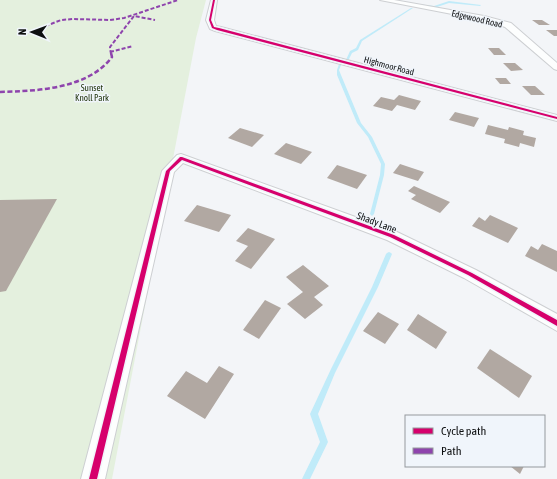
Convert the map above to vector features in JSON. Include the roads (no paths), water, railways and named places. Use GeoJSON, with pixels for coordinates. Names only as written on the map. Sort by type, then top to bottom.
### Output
{"type":"FeatureCollection","features":[{"type":"Feature","properties":{"kind":"street","name":"Highmoor Road"},"geometry":{"type":"LineString","coordinates":[[214,0],[210,20],[213,27],[218,30],[557,118]]}},
{"type":"Feature","properties":{"kind":"street","name":"Edgewood Road"},"geometry":{"type":"LineString","coordinates":[[383,0],[484,18],[508,26],[557,67]]}},
{"type":"Feature","properties":{"kind":"street","name":"Shady Lane"},"geometry":{"type":"LineString","coordinates":[[93,479],[168,172],[181,158],[392,236],[470,274],[557,322]]}},
{"type":"Feature","properties":{"kind":"waterway"},"geometry":{"type":"LineString","coordinates":[[417,5],[434,7],[449,2],[480,5]]}},
{"type":"Feature","properties":{"kind":"waterway"},"geometry":{"type":"LineString","coordinates":[[347,60],[351,52],[357,49],[361,41],[412,8]]}},
{"type":"Feature","properties":{"kind":"waterway"},"geometry":{"type":"LineString","coordinates":[[340,65],[338,70],[339,75],[359,123],[370,137],[383,164],[382,175],[372,214]]}},
{"type":"Feature","properties":{"kind":"waterway"},"geometry":{"type":"LineString","coordinates":[[306,479],[324,442],[314,414],[333,371],[375,287],[389,254]]}},
{"type":"Feature","properties":{"kind":"park label","name":"Sunset Knoll Park"},"geometry":{"type":"Point","coordinates":[92,94]}}]}
